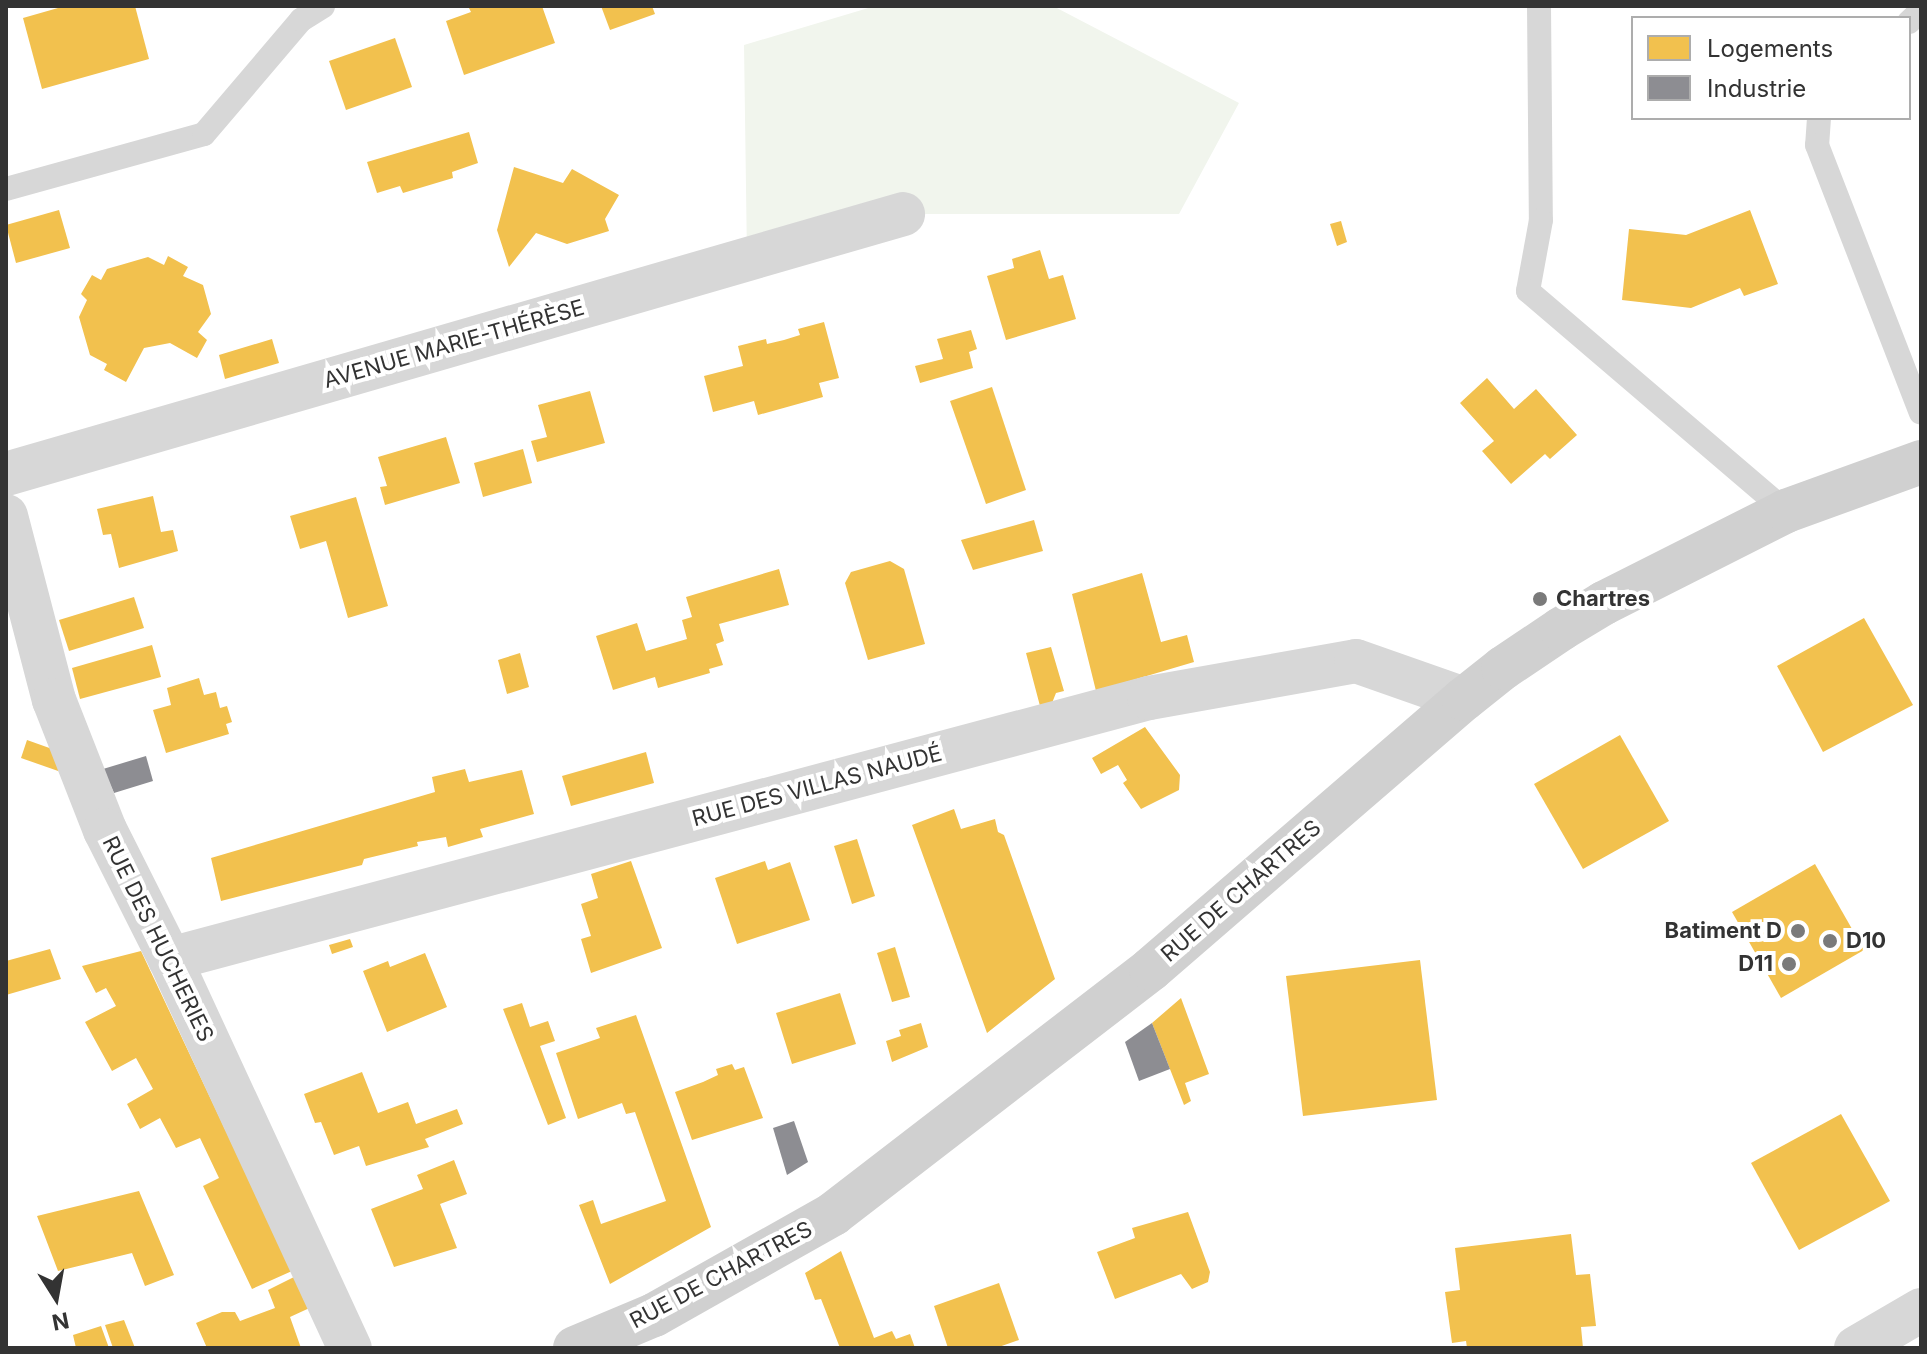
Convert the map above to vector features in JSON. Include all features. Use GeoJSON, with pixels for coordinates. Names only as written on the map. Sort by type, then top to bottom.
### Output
{"type":"FeatureCollection","features":[{"type":"Feature","properties":{"kind":"main road","name":"RUE DE CHARTRES"},"geometry":{"type":"LineString","coordinates":[[575,1348],[654,1315],[833,1214],[1151,969],[1503,668],[1604,603],[1786,511],[1921,462]]}},
{"type":"Feature","properties":{"kind":"street","name":"AVENUE MARIE-THÉRÈSE"},"geometry":{"type":"LineString","coordinates":[[6,474],[903,214]]}},
{"type":"Feature","properties":{"kind":"street","name":"RUE DES HUCHERIES"},"geometry":{"type":"LineString","coordinates":[[6,516],[54,700],[105,830],[170,959],[350,1348]]}},
{"type":"Feature","properties":{"kind":"street","name":"RUE DES VILLAS NAUDÉ"},"geometry":{"type":"LineString","coordinates":[[170,959],[1149,698],[1356,661],[1464,699]]}},
{"type":"Feature","properties":{"kind":"street"},"geometry":{"type":"LineString","coordinates":[[1856,1348],[1921,1310]]}},
{"type":"Feature","properties":{"kind":"lane"},"geometry":{"type":"LineString","coordinates":[[6,189],[204,134],[301,20],[323,6]]}},
{"type":"Feature","properties":{"kind":"lane"},"geometry":{"type":"LineString","coordinates":[[1539,6],[1541,220],[1528,291],[1786,511]]}},
{"type":"Feature","properties":{"kind":"lane"},"geometry":{"type":"LineString","coordinates":[[1819,120],[1817,145],[1921,413]]}},
{"type":"Feature","properties":{"kind":"shaded area"},"geometry":{"type":"Polygon","coordinates":[[[875,6],[1053,6],[1239,103],[1179,214],[903,214],[747,259],[744,45],[875,6]]]}},
{"type":"Feature","properties":{"kind":"building: Logements"},"geometry":{"type":"Polygon","coordinates":[[[65,6],[135,6],[149,59],[42,89],[23,18],[65,6]]]}},
{"type":"Feature","properties":{"kind":"building: Logements"},"geometry":{"type":"Polygon","coordinates":[[[468,6],[542,6],[555,43],[464,75],[446,21],[471,12],[468,6]]]}},
{"type":"Feature","properties":{"kind":"building: Logements"},"geometry":{"type":"Polygon","coordinates":[[[601,6],[652,6],[655,14],[610,30],[601,6]]]}},
{"type":"Feature","properties":{"kind":"building: Logements"},"geometry":{"type":"Polygon","coordinates":[[[395,38],[412,87],[346,110],[329,61],[395,38]]]}},
{"type":"Feature","properties":{"kind":"building: Logements"},"geometry":{"type":"Polygon","coordinates":[[[469,132],[478,163],[452,172],[453,178],[403,193],[400,186],[377,193],[367,162],[469,132]]]}},
{"type":"Feature","properties":{"kind":"building: Logements"},"geometry":{"type":"Polygon","coordinates":[[[514,167],[563,183],[572,169],[619,195],[605,219],[609,231],[567,244],[536,233],[509,267],[497,230],[514,167]]]}},
{"type":"Feature","properties":{"kind":"building: Logements"},"geometry":{"type":"Polygon","coordinates":[[[59,210],[70,248],[16,263],[6,225],[59,210]]]}},
{"type":"Feature","properties":{"kind":"building: Logements"},"geometry":{"type":"Polygon","coordinates":[[[1750,210],[1778,284],[1744,296],[1740,288],[1691,308],[1622,300],[1629,229],[1686,235],[1750,210]]]}},
{"type":"Feature","properties":{"kind":"building: Logements"},"geometry":{"type":"Polygon","coordinates":[[[1341,221],[1347,242],[1337,246],[1330,224],[1341,221]]]}},
{"type":"Feature","properties":{"kind":"building: Logements"},"geometry":{"type":"Polygon","coordinates":[[[1040,250],[1049,279],[1063,275],[1076,319],[1006,340],[987,276],[1014,268],[1012,259],[1040,250]]]}},
{"type":"Feature","properties":{"kind":"building: Logements"},"geometry":{"type":"Polygon","coordinates":[[[168,256],[188,267],[183,276],[203,285],[211,314],[198,332],[207,340],[197,358],[170,343],[144,348],[126,382],[104,370],[107,364],[90,355],[79,317],[87,300],[81,294],[92,275],[101,280],[107,269],[148,257],[164,265],[168,256]]]}},
{"type":"Feature","properties":{"kind":"building: Logements"},"geometry":{"type":"Polygon","coordinates":[[[824,322],[839,378],[819,383],[823,397],[758,415],[754,401],[713,412],[704,376],[743,366],[738,346],[766,339],[767,344],[784,340],[800,335],[798,329],[824,322]]]}},
{"type":"Feature","properties":{"kind":"building: Logements"},"geometry":{"type":"Polygon","coordinates":[[[971,330],[977,349],[969,352],[973,368],[920,383],[915,366],[943,359],[937,339],[971,330]]]}},
{"type":"Feature","properties":{"kind":"building: Logements"},"geometry":{"type":"Polygon","coordinates":[[[272,339],[279,363],[225,379],[219,355],[272,339]]]}},
{"type":"Feature","properties":{"kind":"building: Logements"},"geometry":{"type":"Polygon","coordinates":[[[1487,378],[1514,409],[1536,389],[1577,435],[1550,459],[1545,454],[1511,484],[1482,451],[1494,441],[1460,403],[1487,378]]]}},
{"type":"Feature","properties":{"kind":"building: Logements"},"geometry":{"type":"Polygon","coordinates":[[[992,387],[1026,490],[986,504],[950,401],[992,387]]]}},
{"type":"Feature","properties":{"kind":"building: Logements"},"geometry":{"type":"Polygon","coordinates":[[[590,391],[605,443],[537,462],[531,441],[547,437],[538,405],[590,391]]]}},
{"type":"Feature","properties":{"kind":"building: Logements"},"geometry":{"type":"Polygon","coordinates":[[[446,437],[460,483],[385,505],[380,487],[387,486],[378,457],[446,437]]]}},
{"type":"Feature","properties":{"kind":"building: Logements"},"geometry":{"type":"Polygon","coordinates":[[[523,449],[532,483],[483,497],[474,463],[523,449]]]}},
{"type":"Feature","properties":{"kind":"building: Logements"},"geometry":{"type":"Polygon","coordinates":[[[153,496],[161,532],[173,530],[178,551],[119,568],[111,534],[103,535],[97,509],[153,496]]]}},
{"type":"Feature","properties":{"kind":"building: Logements"},"geometry":{"type":"Polygon","coordinates":[[[356,497],[388,606],[348,618],[326,541],[300,549],[290,516],[356,497]]]}},
{"type":"Feature","properties":{"kind":"building: Logements"},"geometry":{"type":"Polygon","coordinates":[[[1034,520],[1043,551],[973,570],[961,540],[1034,520]]]}},
{"type":"Feature","properties":{"kind":"building: Logements"},"geometry":{"type":"Polygon","coordinates":[[[890,561],[904,569],[925,644],[868,660],[845,583],[851,572],[890,561]]]}},
{"type":"Feature","properties":{"kind":"building: Logements"},"geometry":{"type":"Polygon","coordinates":[[[779,569],[789,605],[719,624],[724,641],[716,644],[723,665],[709,669],[710,673],[658,688],[655,677],[613,690],[596,636],[637,623],[646,651],[687,639],[682,620],[692,617],[686,597],[779,569]]]}},
{"type":"Feature","properties":{"kind":"building: Logements"},"geometry":{"type":"Polygon","coordinates":[[[1142,573],[1161,642],[1187,635],[1194,662],[1096,691],[1072,594],[1142,573]]]}},
{"type":"Feature","properties":{"kind":"building: Logements"},"geometry":{"type":"Polygon","coordinates":[[[134,597],[144,628],[69,651],[59,620],[134,597]]]}},
{"type":"Feature","properties":{"kind":"building: Logements"},"geometry":{"type":"Polygon","coordinates":[[[1864,618],[1913,705],[1823,752],[1777,666],[1864,618]]]}},
{"type":"Feature","properties":{"kind":"building: Logements"},"geometry":{"type":"Polygon","coordinates":[[[152,645],[161,677],[80,699],[72,668],[152,645]]]}},
{"type":"Feature","properties":{"kind":"building: Logements"},"geometry":{"type":"Polygon","coordinates":[[[1051,647],[1064,691],[1056,693],[1052,703],[1040,706],[1026,653],[1051,647]]]}},
{"type":"Feature","properties":{"kind":"building: Logements"},"geometry":{"type":"Polygon","coordinates":[[[520,653],[529,687],[507,694],[498,660],[520,653]]]}},
{"type":"Feature","properties":{"kind":"building: Logements"},"geometry":{"type":"Polygon","coordinates":[[[199,678],[204,695],[216,692],[220,708],[227,706],[232,722],[226,724],[229,734],[166,753],[153,710],[171,705],[167,688],[199,678]]]}},
{"type":"Feature","properties":{"kind":"building: Logements"},"geometry":{"type":"Polygon","coordinates":[[[1145,727],[1180,775],[1179,790],[1141,809],[1123,783],[1127,780],[1118,765],[1101,774],[1092,758],[1145,727]]]}},
{"type":"Feature","properties":{"kind":"building: Logements"},"geometry":{"type":"Polygon","coordinates":[[[1620,735],[1669,821],[1583,869],[1534,784],[1620,735]]]}},
{"type":"Feature","properties":{"kind":"building: Logements"},"geometry":{"type":"Polygon","coordinates":[[[27,740],[55,750],[61,772],[21,758],[27,740]]]}},
{"type":"Feature","properties":{"kind":"building: Logements"},"geometry":{"type":"Polygon","coordinates":[[[646,752],[654,783],[571,806],[562,776],[646,752]]]}},
{"type":"Feature","properties":{"kind":"building: Logements"},"geometry":{"type":"Polygon","coordinates":[[[465,769],[469,782],[522,770],[534,814],[480,829],[483,837],[448,847],[446,837],[417,842],[418,846],[364,859],[362,865],[221,901],[211,858],[435,792],[432,777],[465,769]]]}},
{"type":"Feature","properties":{"kind":"building: Logements"},"geometry":{"type":"Polygon","coordinates":[[[954,809],[961,829],[995,819],[998,832],[1004,835],[1055,979],[987,1033],[912,825],[954,809]]]}},
{"type":"Feature","properties":{"kind":"building: Logements"},"geometry":{"type":"Polygon","coordinates":[[[857,839],[875,896],[852,904],[834,846],[857,839]]]}},
{"type":"Feature","properties":{"kind":"building: Logements"},"geometry":{"type":"Polygon","coordinates":[[[631,861],[662,948],[591,973],[581,939],[591,936],[581,904],[598,898],[591,874],[631,861]]]}},
{"type":"Feature","properties":{"kind":"building: Logements"},"geometry":{"type":"Polygon","coordinates":[[[765,861],[768,870],[790,862],[810,920],[737,944],[715,878],[765,861]]]}},
{"type":"Feature","properties":{"kind":"building: Logements","name":"Batiment D"},"geometry":{"type":"Polygon","coordinates":[[[1815,864],[1864,950],[1781,998],[1732,912],[1815,864]]]}},
{"type":"Feature","properties":{"kind":"building: Logements"},"geometry":{"type":"Polygon","coordinates":[[[350,939],[353,947],[332,954],[329,945],[350,939]]]}},
{"type":"Feature","properties":{"kind":"building: Logements"},"geometry":{"type":"Polygon","coordinates":[[[895,947],[910,997],[892,1002],[877,953],[895,947]]]}},
{"type":"Feature","properties":{"kind":"building: Logements"},"geometry":{"type":"Polygon","coordinates":[[[50,949],[61,979],[6,995],[6,961],[50,949]]]}},
{"type":"Feature","properties":{"kind":"building: Logements"},"geometry":{"type":"Polygon","coordinates":[[[141,951],[292,1271],[252,1289],[203,1186],[219,1178],[200,1138],[176,1148],[160,1118],[140,1129],[127,1104],[153,1089],[136,1058],[112,1071],[85,1022],[116,1006],[106,988],[96,993],[82,966],[141,951]]]}},
{"type":"Feature","properties":{"kind":"building: Logements"},"geometry":{"type":"Polygon","coordinates":[[[425,953],[447,1007],[387,1032],[363,971],[388,961],[390,967],[425,953]]]}},
{"type":"Feature","properties":{"kind":"building: Logements"},"geometry":{"type":"Polygon","coordinates":[[[1420,960],[1437,1100],[1303,1116],[1286,976],[1420,960]]]}},
{"type":"Feature","properties":{"kind":"building: Logements"},"geometry":{"type":"Polygon","coordinates":[[[840,993],[856,1044],[792,1064],[776,1013],[840,993]]]}},
{"type":"Feature","properties":{"kind":"building: Logements"},"geometry":{"type":"Polygon","coordinates":[[[1181,998],[1209,1074],[1185,1083],[1191,1101],[1184,1105],[1152,1023],[1181,998]]]}},
{"type":"Feature","properties":{"kind":"building: Logements"},"geometry":{"type":"Polygon","coordinates":[[[522,1003],[530,1027],[548,1021],[555,1041],[540,1046],[566,1118],[548,1125],[503,1009],[522,1003]]]}},
{"type":"Feature","properties":{"kind":"building: Logements"},"geometry":{"type":"Polygon","coordinates":[[[636,1015],[711,1227],[610,1284],[579,1205],[593,1200],[601,1224],[666,1201],[635,1112],[626,1114],[622,1103],[578,1119],[556,1053],[600,1038],[596,1028],[636,1015]]]}},
{"type":"Feature","properties":{"kind":"building: Logements"},"geometry":{"type":"Polygon","coordinates":[[[921,1023],[928,1047],[892,1062],[886,1041],[901,1036],[899,1030],[921,1023]]]}},
{"type":"Feature","properties":{"kind":"building: Logements"},"geometry":{"type":"Polygon","coordinates":[[[732,1064],[735,1070],[744,1067],[763,1118],[692,1140],[675,1092],[718,1075],[716,1069],[732,1064]]]}},
{"type":"Feature","properties":{"kind":"building: Logements"},"geometry":{"type":"Polygon","coordinates":[[[362,1072],[378,1113],[408,1102],[416,1124],[457,1109],[463,1124],[425,1139],[429,1147],[366,1166],[359,1146],[334,1155],[321,1122],[315,1123],[304,1094],[362,1072]]]}},
{"type":"Feature","properties":{"kind":"building: Logements"},"geometry":{"type":"Polygon","coordinates":[[[1841,1114],[1890,1201],[1799,1250],[1751,1163],[1841,1114]]]}},
{"type":"Feature","properties":{"kind":"building: Logements"},"geometry":{"type":"Polygon","coordinates":[[[454,1160],[467,1194],[440,1204],[457,1248],[394,1267],[371,1209],[423,1189],[417,1175],[454,1160]]]}},
{"type":"Feature","properties":{"kind":"building: Logements"},"geometry":{"type":"Polygon","coordinates":[[[139,1191],[174,1275],[145,1286],[132,1253],[58,1271],[37,1216],[139,1191]]]}},
{"type":"Feature","properties":{"kind":"building: Logements"},"geometry":{"type":"Polygon","coordinates":[[[1188,1212],[1210,1272],[1208,1282],[1192,1289],[1181,1274],[1115,1299],[1097,1252],[1135,1238],[1132,1228],[1188,1212]]]}},
{"type":"Feature","properties":{"kind":"building: Logements"},"geometry":{"type":"Polygon","coordinates":[[[1571,1234],[1576,1275],[1590,1274],[1596,1326],[1581,1327],[1583,1348],[1467,1348],[1466,1341],[1452,1343],[1445,1292],[1460,1290],[1455,1248],[1571,1234]]]}},
{"type":"Feature","properties":{"kind":"building: Logements"},"geometry":{"type":"Polygon","coordinates":[[[841,1251],[874,1338],[892,1331],[896,1339],[910,1334],[915,1348],[840,1348],[821,1299],[815,1300],[805,1273],[841,1251]]]}},
{"type":"Feature","properties":{"kind":"building: Logements"},"geometry":{"type":"Polygon","coordinates":[[[300,1274],[316,1305],[290,1317],[301,1348],[207,1348],[196,1323],[222,1312],[235,1312],[240,1321],[275,1308],[268,1290],[300,1274]]]}},
{"type":"Feature","properties":{"kind":"building: Logements"},"geometry":{"type":"Polygon","coordinates":[[[999,1283],[1019,1340],[996,1348],[948,1348],[934,1306],[999,1283]]]}},
{"type":"Feature","properties":{"kind":"building: Logements"},"geometry":{"type":"Polygon","coordinates":[[[124,1320],[135,1348],[113,1348],[105,1325],[124,1320]]]}},
{"type":"Feature","properties":{"kind":"building: Logements"},"geometry":{"type":"Polygon","coordinates":[[[101,1326],[109,1348],[76,1348],[73,1335],[101,1326]]]}},
{"type":"Feature","properties":{"kind":"building: Industrie"},"geometry":{"type":"Polygon","coordinates":[[[146,756],[153,781],[114,793],[103,769],[146,756]]]}},
{"type":"Feature","properties":{"kind":"building: Industrie"},"geometry":{"type":"Polygon","coordinates":[[[1152,1023],[1170,1069],[1139,1081],[1125,1042],[1152,1023]]]}},
{"type":"Feature","properties":{"kind":"building: Industrie"},"geometry":{"type":"Polygon","coordinates":[[[794,1121],[808,1162],[787,1175],[773,1128],[794,1121]]]}},
{"type":"Feature","properties":{"kind":"place","name":"Chartres"},"geometry":{"type":"Point","coordinates":[1540,599]}},
{"type":"Feature","properties":{"kind":"place","name":"Batiment D"},"geometry":{"type":"Point","coordinates":[1798,931]}},
{"type":"Feature","properties":{"kind":"place","name":"D10"},"geometry":{"type":"Point","coordinates":[1830,941]}},
{"type":"Feature","properties":{"kind":"place","name":"D11"},"geometry":{"type":"Point","coordinates":[1789,964]}}]}
